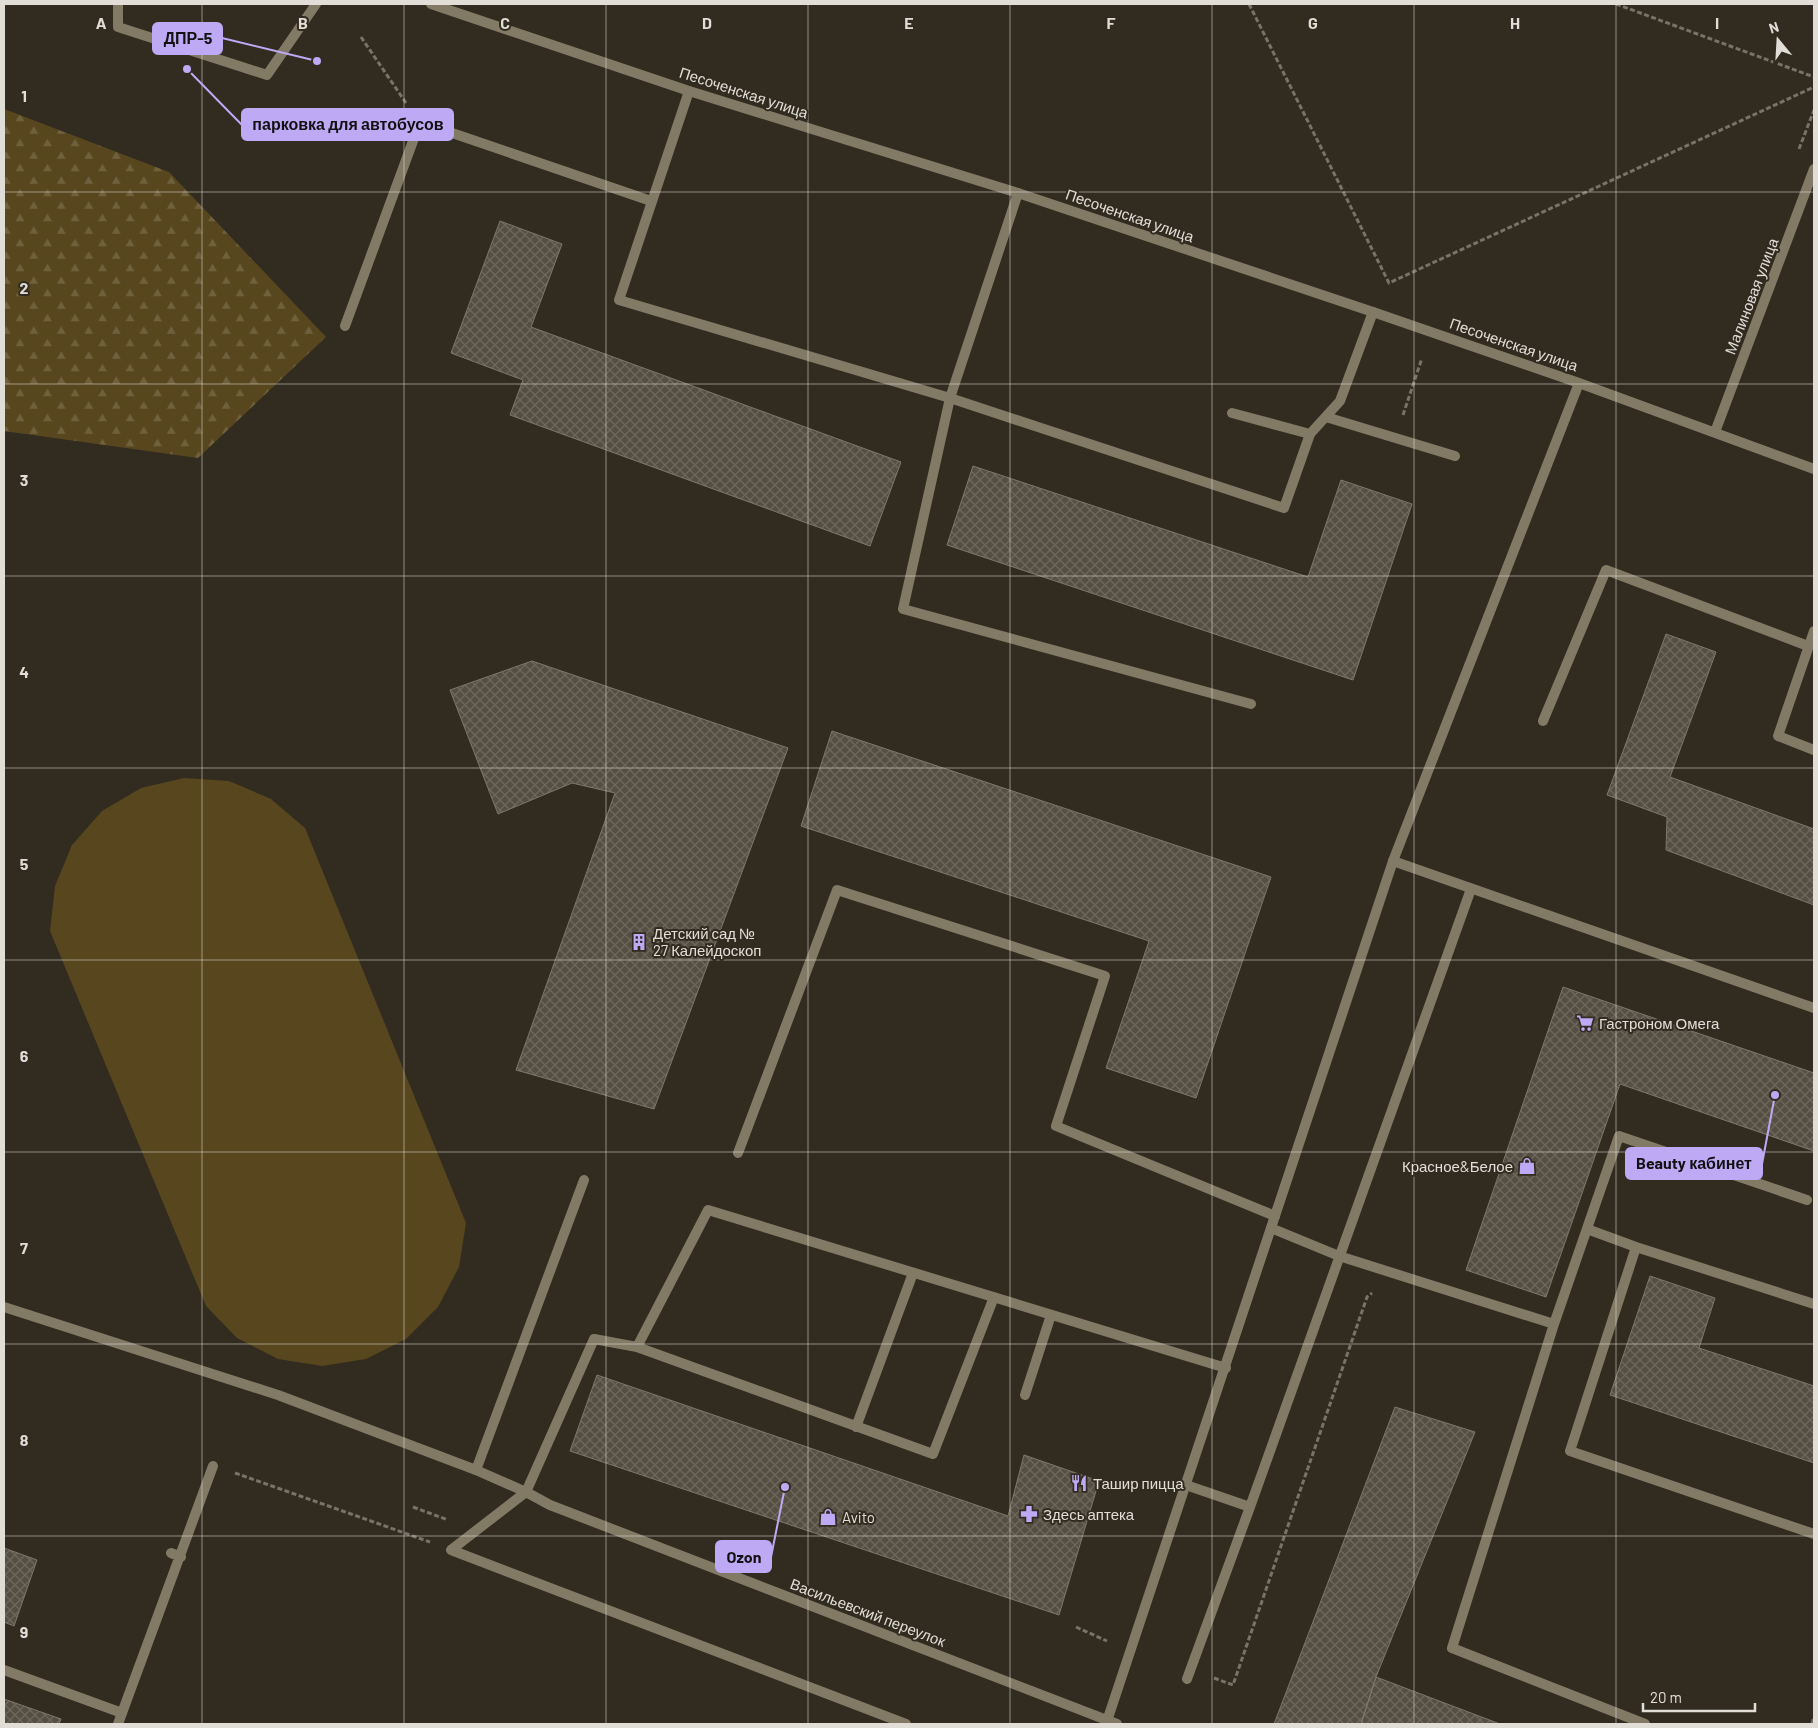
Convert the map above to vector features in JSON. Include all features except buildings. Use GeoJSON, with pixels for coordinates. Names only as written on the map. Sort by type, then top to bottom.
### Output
{"type":"FeatureCollection","features":[{"type":"Feature","properties":{"kind":"street"},"geometry":{"type":"LineString","coordinates":[[118,4],[118,27],[266,75],[316,4]]}},
{"type":"Feature","properties":{"kind":"street","name":"Песоченская улица"},"geometry":{"type":"LineString","coordinates":[[431,4],[689,90],[1018,193],[1373,312],[1579,383],[1814,469]]}},
{"type":"Feature","properties":{"kind":"street"},"geometry":{"type":"LineString","coordinates":[[689,90],[619,300],[950,398],[1284,508],[1310,434],[1340,401],[1373,312]]}},
{"type":"Feature","properties":{"kind":"street"},"geometry":{"type":"LineString","coordinates":[[346,326],[420,122],[652,201]]}},
{"type":"Feature","properties":{"kind":"street","name":"Малиновая улица"},"geometry":{"type":"LineString","coordinates":[[1715,432],[1814,169]]}},
{"type":"Feature","properties":{"kind":"street"},"geometry":{"type":"LineString","coordinates":[[1018,193],[950,398],[903,609],[1251,704]]}},
{"type":"Feature","properties":{"kind":"street"},"geometry":{"type":"LineString","coordinates":[[1110,1723],[1186,1485],[1392,861],[1579,383]]}},
{"type":"Feature","properties":{"kind":"street"},"geometry":{"type":"LineString","coordinates":[[1232,413],[1310,434]]}},
{"type":"Feature","properties":{"kind":"street"},"geometry":{"type":"LineString","coordinates":[[1326,417],[1454,456]]}},
{"type":"Feature","properties":{"kind":"street"},"geometry":{"type":"LineString","coordinates":[[1543,721],[1606,570],[1808,646]]}},
{"type":"Feature","properties":{"kind":"street"},"geometry":{"type":"LineString","coordinates":[[1814,631],[1778,736],[1814,750]]}},
{"type":"Feature","properties":{"kind":"street"},"geometry":{"type":"LineString","coordinates":[[1392,861],[1814,1008]]}},
{"type":"Feature","properties":{"kind":"street"},"geometry":{"type":"LineString","coordinates":[[1188,1674],[1250,1507],[1471,889]]}},
{"type":"Feature","properties":{"kind":"street"},"geometry":{"type":"LineString","coordinates":[[738,1153],[837,890],[1104,976],[1056,1126],[1275,1216]]}},
{"type":"Feature","properties":{"kind":"street"},"geometry":{"type":"LineString","coordinates":[[1645,1724],[1452,1648],[1554,1324],[1619,1136],[1807,1200]]}},
{"type":"Feature","properties":{"kind":"street"},"geometry":{"type":"LineString","coordinates":[[476,1470],[584,1180]]}},
{"type":"Feature","properties":{"kind":"street"},"geometry":{"type":"LineString","coordinates":[[637,1347],[708,1210],[1226,1368]]}},
{"type":"Feature","properties":{"kind":"street"},"geometry":{"type":"LineString","coordinates":[[1271,1228],[1339,1256],[1554,1324]]}},
{"type":"Feature","properties":{"kind":"street"},"geometry":{"type":"LineString","coordinates":[[1587,1228],[1636,1247],[1814,1304]]}},
{"type":"Feature","properties":{"kind":"street"},"geometry":{"type":"LineString","coordinates":[[1636,1247],[1570,1451],[1814,1534]]}},
{"type":"Feature","properties":{"kind":"street"},"geometry":{"type":"LineString","coordinates":[[856,1426],[913,1273]]}},
{"type":"Feature","properties":{"kind":"street"},"geometry":{"type":"LineString","coordinates":[[451,1550],[526,1492],[594,1339],[637,1347],[933,1454],[994,1297]]}},
{"type":"Feature","properties":{"kind":"street","name":"Васильевский переулок"},"geometry":{"type":"LineString","coordinates":[[4,1307],[278,1395],[476,1470],[550,1505],[1110,1723]]}},
{"type":"Feature","properties":{"kind":"street"},"geometry":{"type":"LineString","coordinates":[[1025,1394],[1051,1314]]}},
{"type":"Feature","properties":{"kind":"street"},"geometry":{"type":"LineString","coordinates":[[118,1724],[176,1555],[213,1466]]}},
{"type":"Feature","properties":{"kind":"street"},"geometry":{"type":"LineString","coordinates":[[1186,1485],[1250,1507]]}},
{"type":"Feature","properties":{"kind":"street"},"geometry":{"type":"LineString","coordinates":[[451,1550],[906,1724]]}},
{"type":"Feature","properties":{"kind":"street"},"geometry":{"type":"LineString","coordinates":[[4,1670],[122,1713]]}},
{"type":"Feature","properties":{"kind":"path"},"geometry":{"type":"LineString","coordinates":[[1249,4],[1389,283],[1814,87]]}},
{"type":"Feature","properties":{"kind":"path"},"geometry":{"type":"LineString","coordinates":[[1616,4],[1814,77]]}},
{"type":"Feature","properties":{"kind":"path"},"geometry":{"type":"LineString","coordinates":[[361,37],[420,122]]}},
{"type":"Feature","properties":{"kind":"path"},"geometry":{"type":"LineString","coordinates":[[1395,438],[1422,358]]}},
{"type":"Feature","properties":{"kind":"path"},"geometry":{"type":"LineString","coordinates":[[1188,1674],[1233,1685],[1367,1297],[1374,1291]]}},
{"type":"Feature","properties":{"kind":"path"},"geometry":{"type":"LineString","coordinates":[[213,1466],[451,1550]]}},
{"type":"Feature","properties":{"kind":"path"},"geometry":{"type":"LineString","coordinates":[[413,1507],[477,1530]]}},
{"type":"Feature","properties":{"kind":"path"},"geometry":{"type":"LineString","coordinates":[[1076,1627],[1109,1641]]}},
{"type":"Feature","properties":{"kind":"path"},"geometry":{"type":"LineString","coordinates":[[1812,1724],[1814,1718]]}},
{"type":"Feature","properties":{"kind":"green space"},"geometry":{"type":"Polygon","coordinates":[[[4,109],[169,172],[326,337],[198,458],[4,431],[4,109]]]}},
{"type":"Feature","properties":{"kind":"green space"},"geometry":{"type":"Polygon","coordinates":[[[184,778],[229,781],[271,799],[305,828],[466,1223],[459,1267],[438,1307],[406,1339],[366,1359],[322,1366],[278,1359],[237,1338],[206,1306],[50,931],[55,886],[72,845],[102,811],[141,788],[184,778]]]}},
{"type":"Feature","properties":{"kind":"place","name":"ДПР-5"},"geometry":{"type":"Point","coordinates":[317,61]}},
{"type":"Feature","properties":{"kind":"place","name":"парковка для автобусов"},"geometry":{"type":"Point","coordinates":[187,69]}},
{"type":"Feature","properties":{"kind":"place","name":"Детский сад № 27 Калейдоскоп"},"geometry":{"type":"Point","coordinates":[639,942]}},
{"type":"Feature","properties":{"kind":"place","name":"Гастроном Омега"},"geometry":{"type":"Point","coordinates":[1585,1023]}},
{"type":"Feature","properties":{"kind":"place","name":"Beauty кабинет"},"geometry":{"type":"Point","coordinates":[1775,1095]}},
{"type":"Feature","properties":{"kind":"place","name":"Красное&Белое"},"geometry":{"type":"Point","coordinates":[1527,1166]}},
{"type":"Feature","properties":{"kind":"place","name":"Ташир пицца"},"geometry":{"type":"Point","coordinates":[1079,1483]}},
{"type":"Feature","properties":{"kind":"place","name":"Ozon"},"geometry":{"type":"Point","coordinates":[785,1487]}},
{"type":"Feature","properties":{"kind":"place","name":"Здесь аптека"},"geometry":{"type":"Point","coordinates":[1029,1514]}},
{"type":"Feature","properties":{"kind":"place","name":"Avito"},"geometry":{"type":"Point","coordinates":[828,1517]}}]}
